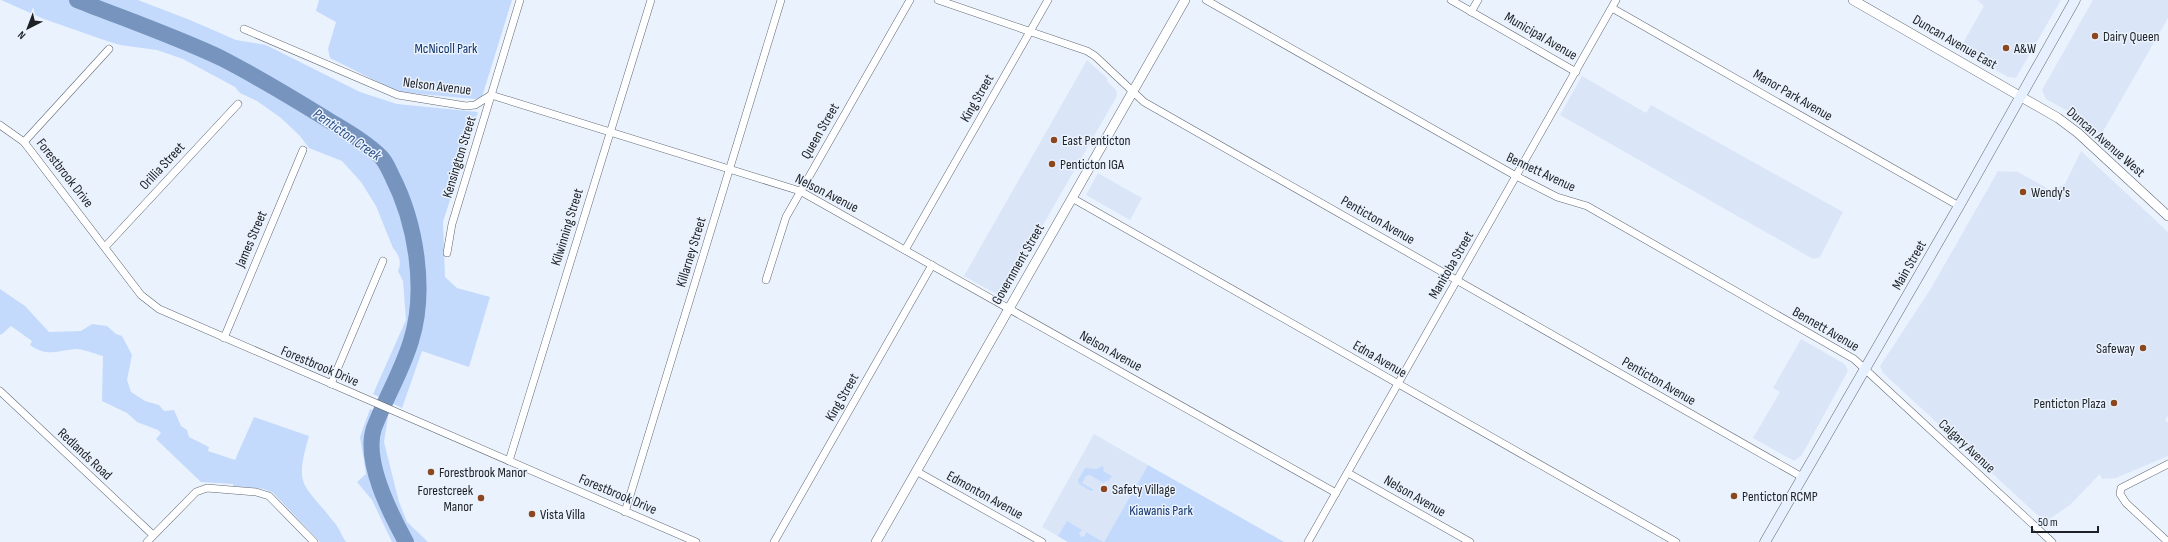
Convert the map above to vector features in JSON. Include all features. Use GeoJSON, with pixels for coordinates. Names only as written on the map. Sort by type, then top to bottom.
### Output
{"type":"FeatureCollection","features":[{"type":"Feature","properties":{"kind":"main road","name":"Main Street"},"geometry":{"type":"LineString","coordinates":[[1765,542],[1959,206],[2075,0]]}},
{"type":"Feature","properties":{"kind":"street","name":"Kensington Street"},"geometry":{"type":"LineString","coordinates":[[447,253],[452,224],[520,0]]}},
{"type":"Feature","properties":{"kind":"street","name":"Kilwinning Street"},"geometry":{"type":"LineString","coordinates":[[509,461],[651,0]]}},
{"type":"Feature","properties":{"kind":"street","name":"Killarney Street"},"geometry":{"type":"LineString","coordinates":[[625,512],[781,0]]}},
{"type":"Feature","properties":{"kind":"street","name":"Queen Street"},"geometry":{"type":"LineString","coordinates":[[766,280],[786,217],[910,0]]}},
{"type":"Feature","properties":{"kind":"street","name":"Penticton Avenue"},"geometry":{"type":"LineString","coordinates":[[938,0],[1091,53],[1144,102],[1188,125],[1457,281],[1802,477]]}},
{"type":"Feature","properties":{"kind":"street","name":"King Street"},"geometry":{"type":"LineString","coordinates":[[905,250],[1048,0]]}},
{"type":"Feature","properties":{"kind":"street","name":"Government Street"},"geometry":{"type":"LineString","coordinates":[[876,542],[1008,308],[1185,0]]}},
{"type":"Feature","properties":{"kind":"street","name":"Bennett Avenue"},"geometry":{"type":"LineString","coordinates":[[1206,0],[1516,176],[1557,197],[1587,206],[1854,359],[1864,369]]}},
{"type":"Feature","properties":{"kind":"street","name":"Municipal Avenue"},"geometry":{"type":"LineString","coordinates":[[1451,0],[1576,72]]}},
{"type":"Feature","properties":{"kind":"street"},"geometry":{"type":"LineString","coordinates":[[1471,12],[1478,0]]}},
{"type":"Feature","properties":{"kind":"street","name":"Manitoba Street"},"geometry":{"type":"LineString","coordinates":[[1308,542],[1616,0]]}},
{"type":"Feature","properties":{"kind":"street","name":"Duncan Avenue East"},"geometry":{"type":"LineString","coordinates":[[1853,0],[2021,97]]}},
{"type":"Feature","properties":{"kind":"street","name":"Manor Park Avenue"},"geometry":{"type":"LineString","coordinates":[[1612,8],[1959,206]]}},
{"type":"Feature","properties":{"kind":"street","name":"Nelson Avenue"},"geometry":{"type":"LineString","coordinates":[[244,30],[398,95],[466,106],[475,105],[491,95],[800,191],[1336,492]]}},
{"type":"Feature","properties":{"kind":"street"},"geometry":{"type":"LineString","coordinates":[[24,142],[109,49]]}},
{"type":"Feature","properties":{"kind":"street","name":"Duncan Avenue West"},"geometry":{"type":"LineString","coordinates":[[2021,97],[2069,126],[2168,216]]}},
{"type":"Feature","properties":{"kind":"street","name":"Orillia Street"},"geometry":{"type":"LineString","coordinates":[[105,247],[238,104]]}},
{"type":"Feature","properties":{"kind":"street","name":"Forestbrook Drive"},"geometry":{"type":"LineString","coordinates":[[0,125],[24,142],[141,295],[169,314],[625,512],[680,539],[696,542]]}},
{"type":"Feature","properties":{"kind":"street","name":"James Street"},"geometry":{"type":"LineString","coordinates":[[224,338],[303,150]]}},
{"type":"Feature","properties":{"kind":"street","name":"Edna Avenue"},"geometry":{"type":"LineString","coordinates":[[1072,198],[1676,542]]}},
{"type":"Feature","properties":{"kind":"street"},"geometry":{"type":"LineString","coordinates":[[331,384],[383,261]]}},
{"type":"Feature","properties":{"kind":"street","name":"King Street"},"geometry":{"type":"LineString","coordinates":[[774,542],[932,265]]}},
{"type":"Feature","properties":{"kind":"street","name":"Calgary Avenue"},"geometry":{"type":"LineString","coordinates":[[1864,369],[2052,542]]}},
{"type":"Feature","properties":{"kind":"street","name":"Redlands Road"},"geometry":{"type":"LineString","coordinates":[[0,391],[153,535]]}},
{"type":"Feature","properties":{"kind":"street"},"geometry":{"type":"LineString","coordinates":[[2168,464],[2121,488],[2120,494],[2126,503],[2168,542]]}},
{"type":"Feature","properties":{"kind":"street","name":"Edmonton Avenue"},"geometry":{"type":"LineString","coordinates":[[916,471],[1042,542]]}},
{"type":"Feature","properties":{"kind":"street","name":"Nelson Avenue"},"geometry":{"type":"LineString","coordinates":[[1348,473],[1470,542]]}},
{"type":"Feature","properties":{"kind":"street"},"geometry":{"type":"LineString","coordinates":[[147,542],[191,497],[207,488],[249,492],[269,496],[314,542]]}},
{"type":"Feature","properties":{"kind":"shaded area"},"geometry":{"type":"Polygon","coordinates":[[[1977,0],[2061,0],[2016,78],[2008,77],[1959,50],[1984,6],[1977,0]]]}},
{"type":"Feature","properties":{"kind":"shaded area"},"geometry":{"type":"Polygon","coordinates":[[[2093,0],[2168,0],[2168,18],[2101,135],[2082,119],[2046,99],[2042,90],[2093,0]]]}},
{"type":"Feature","properties":{"kind":"shaded area"},"geometry":{"type":"Polygon","coordinates":[[[1087,60],[1108,79],[1107,81],[1116,90],[1117,96],[1004,293],[1000,294],[1000,296],[964,276],[1087,60]]]}},
{"type":"Feature","properties":{"kind":"shaded area"},"geometry":{"type":"Polygon","coordinates":[[[1582,76],[1646,113],[1651,105],[1843,212],[1820,257],[1813,259],[1560,115],[1582,76]]]}},
{"type":"Feature","properties":{"kind":"shaded area","name":"Penticton Plaza"},"geometry":{"type":"Polygon","coordinates":[[[2081,151],[2168,232],[2168,416],[2165,420],[2168,423],[2168,456],[2116,478],[2102,479],[2100,474],[2070,505],[2045,522],[1883,373],[1880,366],[1930,290],[1998,171],[2018,172],[2047,188],[2053,199],[2060,186],[2065,184],[2081,151]]]}},
{"type":"Feature","properties":{"kind":"shaded area"},"geometry":{"type":"Polygon","coordinates":[[[1098,173],[1142,198],[1130,220],[1086,195],[1098,173]]]}},
{"type":"Feature","properties":{"kind":"shaded area"},"geometry":{"type":"Polygon","coordinates":[[[1801,339],[1843,363],[1848,371],[1802,455],[1794,461],[1753,438],[1780,392],[1773,388],[1801,339]]]}},
{"type":"Feature","properties":{"kind":"shaded area","name":"Safety Village"},"geometry":{"type":"Polygon","coordinates":[[[1094,434],[1148,465],[1104,542],[1068,542],[1042,527],[1094,434]]]}},
{"type":"Feature","properties":{"kind":"green space"},"geometry":{"type":"Polygon","coordinates":[[[1,0],[138,0],[236,40],[266,45],[360,92],[397,104],[478,112],[443,222],[445,277],[457,288],[490,297],[469,367],[422,351],[402,408],[373,394],[406,320],[403,281],[398,271],[400,262],[397,253],[393,248],[376,206],[361,182],[342,161],[309,148],[300,136],[281,118],[257,101],[240,93],[235,87],[183,59],[157,50],[120,45],[107,41],[44,19],[1,0]]]}},
{"type":"Feature","properties":{"kind":"green space","name":"McNicoll Park"},"geometry":{"type":"Polygon","coordinates":[[[319,0],[512,0],[482,97],[475,99],[398,92],[330,58],[328,49],[336,22],[316,11],[319,0]]]}},
{"type":"Feature","properties":{"kind":"green space"},"geometry":{"type":"Polygon","coordinates":[[[0,289],[25,306],[49,332],[81,331],[92,324],[107,326],[116,334],[122,336],[132,355],[127,380],[131,392],[145,401],[159,405],[164,411],[174,410],[181,426],[187,430],[189,437],[209,447],[208,451],[235,460],[254,417],[309,436],[302,466],[304,483],[308,491],[337,526],[346,542],[320,542],[273,493],[264,489],[233,486],[233,484],[201,482],[156,439],[161,433],[158,430],[137,422],[127,413],[102,401],[103,356],[78,349],[52,352],[42,351],[30,345],[32,341],[11,326],[1,335],[0,289]]]}},
{"type":"Feature","properties":{"kind":"green space"},"geometry":{"type":"Polygon","coordinates":[[[370,409],[388,417],[384,442],[399,502],[407,522],[428,542],[392,542],[372,500],[357,482],[366,474],[360,437],[370,409]]]}},
{"type":"Feature","properties":{"kind":"green space","name":"Kiawanis Park"},"geometry":{"type":"Polygon","coordinates":[[[1148,465],[1284,542],[1104,542],[1148,465]]]}},
{"type":"Feature","properties":{"kind":"green space"},"geometry":{"type":"Polygon","coordinates":[[[1102,466],[1104,468],[1103,471],[1112,476],[1109,480],[1103,483],[1090,475],[1086,476],[1082,483],[1094,490],[1091,491],[1079,484],[1078,480],[1085,468],[1097,469],[1102,466]]]}},
{"type":"Feature","properties":{"kind":"green space"},"geometry":{"type":"Polygon","coordinates":[[[1067,521],[1082,530],[1079,533],[1081,537],[1085,536],[1086,532],[1103,542],[1068,542],[1058,536],[1067,521]]]}},
{"type":"Feature","properties":{"kind":"waterway","name":"Penticton Creek"},"geometry":{"type":"LineString","coordinates":[[77,0],[185,42],[221,58],[260,79],[354,136],[375,151],[386,164],[400,194],[413,235],[418,279],[418,300],[416,321],[411,341],[374,428],[372,456],[375,471],[386,502],[406,542]]}},
{"type":"Feature","properties":{"kind":"place","name":"Dairy Queen"},"geometry":{"type":"Point","coordinates":[2095,36]}},
{"type":"Feature","properties":{"kind":"place","name":"A&W"},"geometry":{"type":"Point","coordinates":[2006,48]}},
{"type":"Feature","properties":{"kind":"place","name":"East Penticton"},"geometry":{"type":"Point","coordinates":[1054,140]}},
{"type":"Feature","properties":{"kind":"place","name":"Penticton IGA"},"geometry":{"type":"Point","coordinates":[1052,164]}},
{"type":"Feature","properties":{"kind":"place","name":"Wendy's"},"geometry":{"type":"Point","coordinates":[2023,192]}},
{"type":"Feature","properties":{"kind":"place","name":"Safeway"},"geometry":{"type":"Point","coordinates":[2143,348]}},
{"type":"Feature","properties":{"kind":"place","name":"Penticton Plaza"},"geometry":{"type":"Point","coordinates":[2114,403]}},
{"type":"Feature","properties":{"kind":"place","name":"Forestbrook Manor"},"geometry":{"type":"Point","coordinates":[431,472]}},
{"type":"Feature","properties":{"kind":"place","name":"Safety Village"},"geometry":{"type":"Point","coordinates":[1104,489]}},
{"type":"Feature","properties":{"kind":"place","name":"Penticton RCMP"},"geometry":{"type":"Point","coordinates":[1734,496]}},
{"type":"Feature","properties":{"kind":"place","name":"Forestcreek Manor"},"geometry":{"type":"Point","coordinates":[481,498]}},
{"type":"Feature","properties":{"kind":"place","name":"Vista Villa"},"geometry":{"type":"Point","coordinates":[532,514]}}]}
